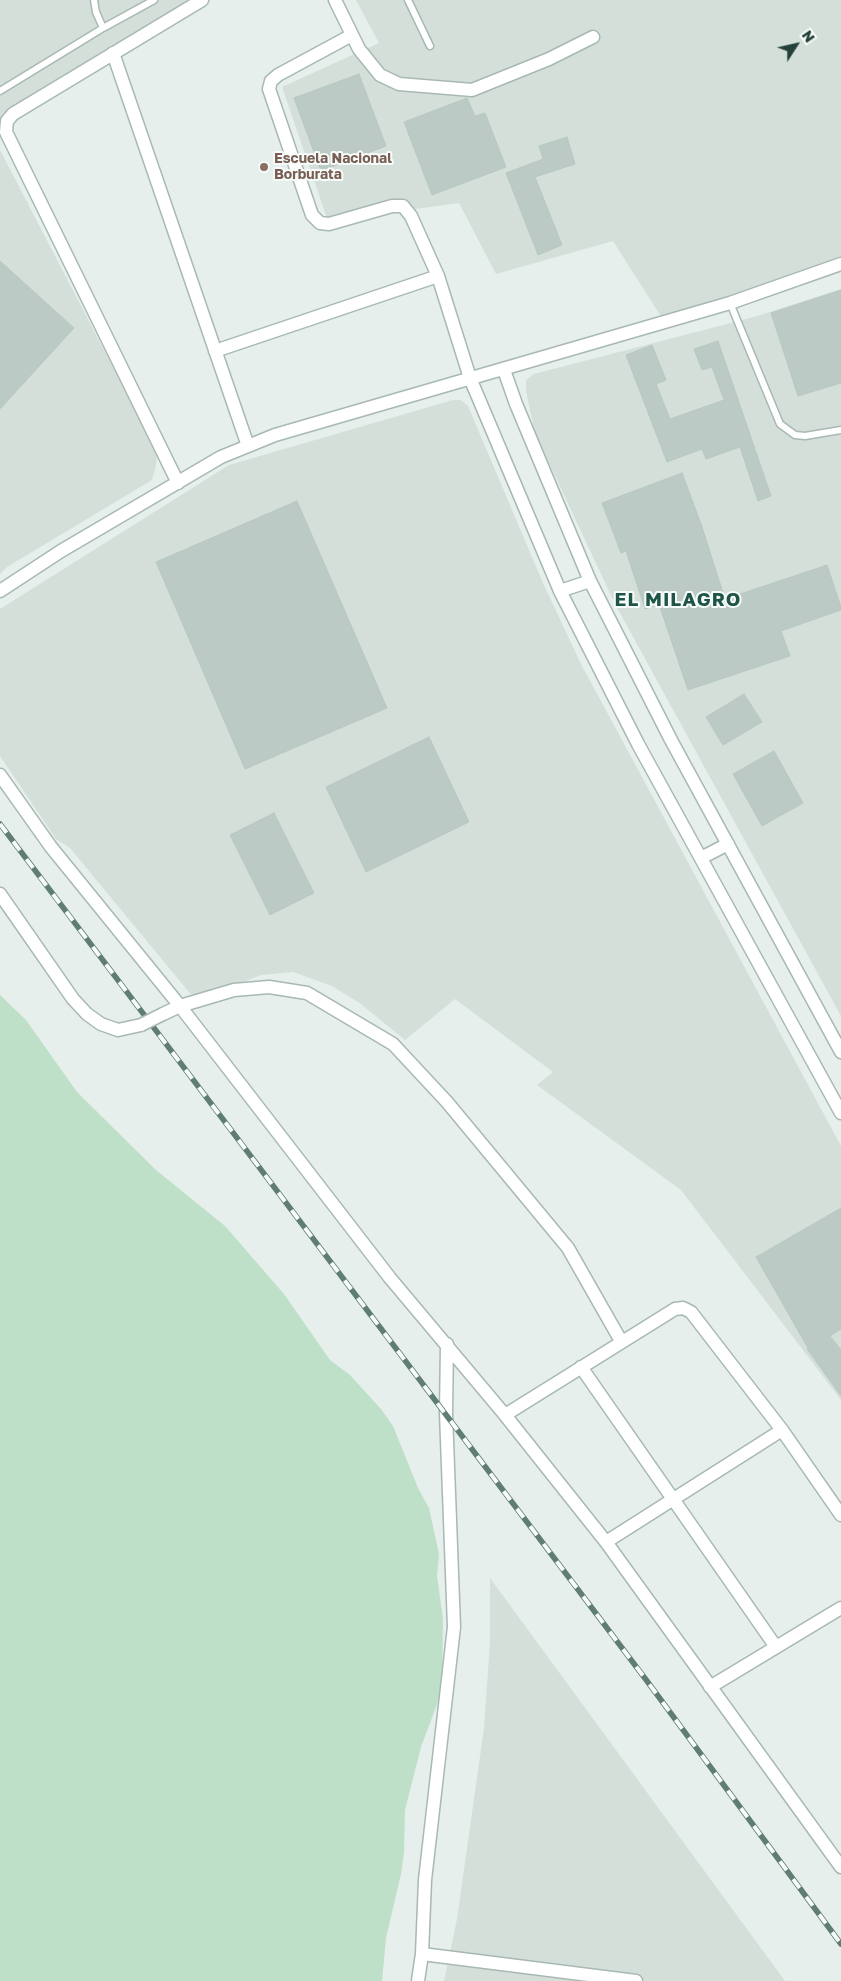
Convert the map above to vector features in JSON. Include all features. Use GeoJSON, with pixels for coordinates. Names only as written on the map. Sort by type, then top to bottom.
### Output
{"type":"FeatureCollection","features":[{"type":"Feature","properties":{"kind":"street"},"geometry":{"type":"LineString","coordinates":[[178,482],[6,132],[7,121],[13,114],[202,0]]}},
{"type":"Feature","properties":{"kind":"street"},"geometry":{"type":"LineString","coordinates":[[335,0],[360,49],[380,75],[399,84],[472,90],[549,59],[593,37]]}},
{"type":"Feature","properties":{"kind":"street"},"geometry":{"type":"LineString","coordinates":[[352,35],[278,75],[271,81],[269,89],[312,215],[320,222],[329,224],[392,206],[403,206],[411,216],[438,276],[470,378],[560,591],[638,744],[837,1096],[841,1113]]}},
{"type":"Feature","properties":{"kind":"street"},"geometry":{"type":"LineString","coordinates":[[113,53],[248,446]]}},
{"type":"Feature","properties":{"kind":"street"},"geometry":{"type":"LineString","coordinates":[[0,591],[61,551],[221,457],[275,435],[730,303],[841,264]]}},
{"type":"Feature","properties":{"kind":"street"},"geometry":{"type":"LineString","coordinates":[[215,351],[438,276]]}},
{"type":"Feature","properties":{"kind":"street"},"geometry":{"type":"LineString","coordinates":[[504,370],[516,404],[590,581],[671,740],[841,1052]]}},
{"type":"Feature","properties":{"kind":"street"},"geometry":{"type":"LineString","coordinates":[[560,591],[590,581]]}},
{"type":"Feature","properties":{"kind":"street"},"geometry":{"type":"LineString","coordinates":[[0,775],[51,847],[180,1006],[390,1278],[447,1344],[606,1542],[841,1867]]}},
{"type":"Feature","properties":{"kind":"street"},"geometry":{"type":"LineString","coordinates":[[701,858],[728,844]]}},
{"type":"Feature","properties":{"kind":"street"},"geometry":{"type":"LineString","coordinates":[[0,894],[73,999],[87,1014],[101,1024],[118,1030],[141,1025],[180,1006],[234,990],[269,987],[307,993],[393,1044],[447,1102],[568,1248],[621,1342]]}},
{"type":"Feature","properties":{"kind":"street"},"geometry":{"type":"LineString","coordinates":[[505,1415],[675,1309],[683,1308],[691,1312],[782,1430],[841,1515]]}},
{"type":"Feature","properties":{"kind":"street"},"geometry":{"type":"LineString","coordinates":[[418,1981],[422,1954],[425,1880],[454,1627],[446,1413],[447,1344]]}},
{"type":"Feature","properties":{"kind":"street"},"geometry":{"type":"LineString","coordinates":[[581,1367],[776,1647]]}},
{"type":"Feature","properties":{"kind":"street"},"geometry":{"type":"LineString","coordinates":[[606,1542],[782,1430]]}},
{"type":"Feature","properties":{"kind":"street"},"geometry":{"type":"LineString","coordinates":[[710,1687],[841,1608]]}},
{"type":"Feature","properties":{"kind":"street"},"geometry":{"type":"LineString","coordinates":[[422,1954],[636,1981]]}},
{"type":"Feature","properties":{"kind":"lane"},"geometry":{"type":"LineString","coordinates":[[94,0],[96,12],[104,28]]}},
{"type":"Feature","properties":{"kind":"lane"},"geometry":{"type":"LineString","coordinates":[[0,91],[154,0]]}},
{"type":"Feature","properties":{"kind":"lane"},"geometry":{"type":"LineString","coordinates":[[408,0],[430,46]]}},
{"type":"Feature","properties":{"kind":"lane"},"geometry":{"type":"LineString","coordinates":[[730,303],[780,424],[795,434],[805,436],[841,430]]}},
{"type":"Feature","properties":{"kind":"shaded area"},"geometry":{"type":"Polygon","coordinates":[[[0,0],[199,0],[0,121],[0,0]]]}},
{"type":"Feature","properties":{"kind":"shaded area"},"geometry":{"type":"Polygon","coordinates":[[[356,0],[841,0],[841,260],[748,294],[662,318],[613,241],[496,274],[459,203],[328,221],[282,87],[379,43],[356,0]]]}},
{"type":"Feature","properties":{"kind":"shaded area"},"geometry":{"type":"Polygon","coordinates":[[[0,150],[157,452],[152,480],[7,567],[0,574],[0,150]]]}},
{"type":"Feature","properties":{"kind":"shaded area"},"geometry":{"type":"Polygon","coordinates":[[[841,289],[841,1016],[615,604],[535,433],[526,391],[526,380],[534,374],[754,317],[841,289]]]}},
{"type":"Feature","properties":{"kind":"shaded area"},"geometry":{"type":"Polygon","coordinates":[[[453,400],[461,400],[468,406],[543,583],[581,664],[841,1146],[841,1400],[681,1190],[537,1085],[553,1072],[455,999],[405,1040],[361,1004],[332,986],[293,972],[261,975],[206,997],[193,997],[70,848],[56,839],[0,756],[0,609],[229,465],[453,400]]]}},
{"type":"Feature","properties":{"kind":"shaded area"},"geometry":{"type":"Polygon","coordinates":[[[490,1578],[785,1981],[444,1981],[457,1919],[484,1728],[490,1642],[490,1578]]]}},
{"type":"Feature","properties":{"kind":"green space"},"geometry":{"type":"Polygon","coordinates":[[[0,995],[26,1020],[77,1092],[156,1170],[225,1226],[284,1294],[330,1360],[350,1375],[381,1409],[393,1426],[418,1488],[429,1508],[439,1554],[437,1576],[443,1619],[442,1686],[421,1747],[405,1810],[404,1853],[386,1938],[382,1981],[0,1981],[0,995]]]}},
{"type":"Feature","properties":{"kind":"building"},"geometry":{"type":"Polygon","coordinates":[[[359,74],[386,146],[321,171],[294,98],[359,74]]]}},
{"type":"Feature","properties":{"kind":"building"},"geometry":{"type":"Polygon","coordinates":[[[467,98],[475,116],[485,113],[506,167],[432,195],[404,122],[467,98]]]}},
{"type":"Feature","properties":{"kind":"building"},"geometry":{"type":"Polygon","coordinates":[[[567,137],[575,164],[535,177],[562,245],[538,255],[506,173],[543,159],[539,146],[567,137]]]}},
{"type":"Feature","properties":{"kind":"building"},"geometry":{"type":"Polygon","coordinates":[[[0,261],[74,328],[0,409],[0,261]]]}},
{"type":"Feature","properties":{"kind":"building"},"geometry":{"type":"Polygon","coordinates":[[[841,290],[841,383],[798,396],[771,313],[841,290]]]}},
{"type":"Feature","properties":{"kind":"building"},"geometry":{"type":"Polygon","coordinates":[[[718,341],[771,496],[758,501],[740,447],[706,459],[702,449],[667,462],[626,355],[652,345],[666,380],[656,384],[670,419],[724,400],[712,367],[702,370],[694,349],[718,341]]]}},
{"type":"Feature","properties":{"kind":"building"},"geometry":{"type":"Polygon","coordinates":[[[682,473],[701,524],[725,599],[827,565],[841,607],[841,610],[781,631],[790,656],[688,690],[659,604],[645,609],[626,551],[621,553],[602,503],[682,473]]]}},
{"type":"Feature","properties":{"kind":"building"},"geometry":{"type":"Polygon","coordinates":[[[297,501],[387,708],[245,769],[156,562],[297,501]]]}},
{"type":"Feature","properties":{"kind":"building"},"geometry":{"type":"Polygon","coordinates":[[[744,694],[762,722],[723,745],[706,717],[744,694]]]}},
{"type":"Feature","properties":{"kind":"building"},"geometry":{"type":"Polygon","coordinates":[[[429,737],[469,822],[366,872],[326,787],[429,737]]]}},
{"type":"Feature","properties":{"kind":"building"},"geometry":{"type":"Polygon","coordinates":[[[774,751],[803,803],[762,826],[733,774],[774,751]]]}},
{"type":"Feature","properties":{"kind":"building"},"geometry":{"type":"Polygon","coordinates":[[[274,813],[314,893],[270,915],[230,835],[274,813]]]}},
{"type":"Feature","properties":{"kind":"building"},"geometry":{"type":"Polygon","coordinates":[[[841,1208],[841,1329],[830,1336],[841,1350],[841,1396],[807,1349],[756,1257],[841,1208]]]}},
{"type":"Feature","properties":{"kind":"railway"},"geometry":{"type":"LineString","coordinates":[[0,824],[647,1681],[841,1944]]}},
{"type":"Feature","properties":{"kind":"place","name":"Escuela Nacional Borburata"},"geometry":{"type":"Point","coordinates":[264,167]}},
{"type":"Feature","properties":{"kind":"district","name":"EL MILAGRO"},"geometry":{"type":"Point","coordinates":[678,600]}}]}
